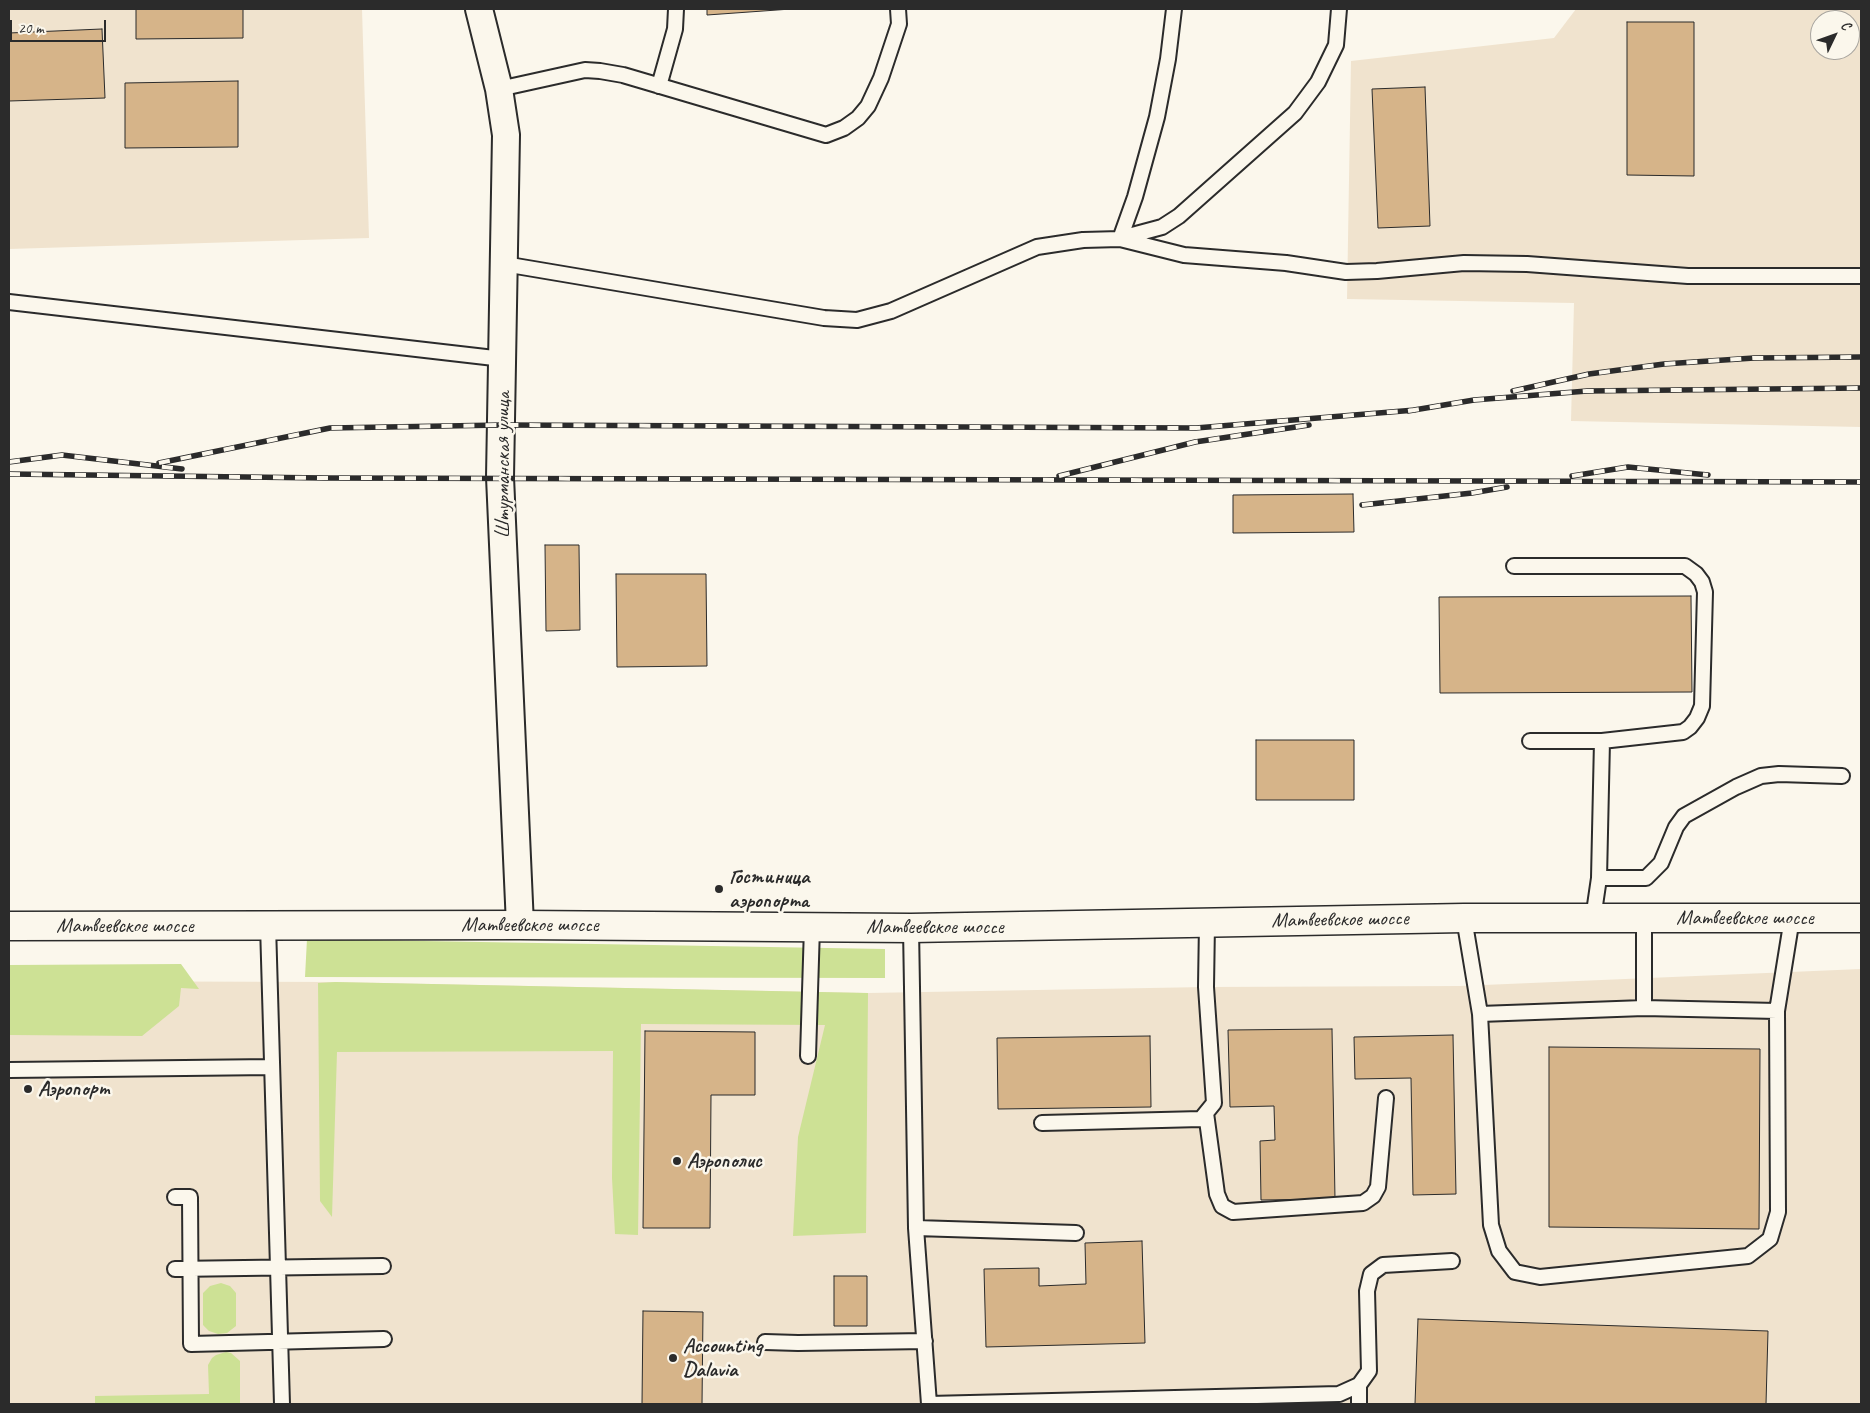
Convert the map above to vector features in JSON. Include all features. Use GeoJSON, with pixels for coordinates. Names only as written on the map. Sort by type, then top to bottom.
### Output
{"type":"FeatureCollection","features":[{"type":"Feature","properties":{"kind":"main road","name":"Матвеевское шоссе"},"geometry":{"type":"LineString","coordinates":[[9,926],[520,925],[911,928],[1464,918],[1861,918]]}},
{"type":"Feature","properties":{"kind":"street","name":"Штурманская улица"},"geometry":{"type":"LineString","coordinates":[[479,9],[499,89],[506,135],[500,477],[520,925]]}},
{"type":"Feature","properties":{"kind":"lane"},"geometry":{"type":"LineString","coordinates":[[659,86],[677,20],[676,9]]}},
{"type":"Feature","properties":{"kind":"lane"},"geometry":{"type":"LineString","coordinates":[[499,89],[585,70],[623,75],[826,135],[844,128],[858,118],[871,99],[881,78],[899,24],[898,9]]}},
{"type":"Feature","properties":{"kind":"lane"},"geometry":{"type":"LineString","coordinates":[[1120,239],[1135,197],[1157,117],[1168,59],[1174,9]]}},
{"type":"Feature","properties":{"kind":"lane"},"geometry":{"type":"LineString","coordinates":[[504,264],[824,318],[857,320],[892,311],[1037,247],[1083,240],[1120,239],[1162,227],[1179,216],[1295,112],[1318,82],[1336,45],[1339,9]]}},
{"type":"Feature","properties":{"kind":"lane"},"geometry":{"type":"LineString","coordinates":[[1120,239],[1184,255],[1286,263],[1346,272],[1464,263],[1528,264],[1688,276],[1861,276]]}},
{"type":"Feature","properties":{"kind":"lane"},"geometry":{"type":"LineString","coordinates":[[9,302],[503,359]]}},
{"type":"Feature","properties":{"kind":"lane"},"geometry":{"type":"LineString","coordinates":[[1514,566],[1685,566],[1696,574],[1702,582],[1705,592],[1702,706],[1697,718],[1690,727],[1682,732],[1602,741],[1530,741]]}},
{"type":"Feature","properties":{"kind":"lane"},"geometry":{"type":"LineString","coordinates":[[1592,919],[1599,878],[1602,741]]}},
{"type":"Feature","properties":{"kind":"lane"},"geometry":{"type":"LineString","coordinates":[[1599,878],[1646,878],[1661,863],[1676,827],[1684,816],[1736,787],[1761,776],[1779,774],[1842,776]]}},
{"type":"Feature","properties":{"kind":"lane"},"geometry":{"type":"LineString","coordinates":[[1464,918],[1480,1014],[1491,1225],[1499,1251],[1515,1272],[1540,1277],[1748,1256],[1770,1238],[1778,1212],[1777,1011],[1792,918]]}},
{"type":"Feature","properties":{"kind":"lane"},"geometry":{"type":"LineString","coordinates":[[1644,918],[1644,1008]]}},
{"type":"Feature","properties":{"kind":"lane"},"geometry":{"type":"LineString","coordinates":[[1042,1123],[1201,1119],[1206,1113],[1214,1103],[1206,987],[1207,923]]}},
{"type":"Feature","properties":{"kind":"lane"},"geometry":{"type":"LineString","coordinates":[[268,925],[282,1404]]}},
{"type":"Feature","properties":{"kind":"lane"},"geometry":{"type":"LineString","coordinates":[[808,1056],[812,928]]}},
{"type":"Feature","properties":{"kind":"lane"},"geometry":{"type":"LineString","coordinates":[[911,928],[916,1228],[929,1404],[1339,1394],[1359,1385],[1369,1371],[1366,1291],[1371,1274],[1383,1265],[1452,1261]]}},
{"type":"Feature","properties":{"kind":"lane"},"geometry":{"type":"LineString","coordinates":[[1480,1014],[1644,1008],[1777,1011]]}},
{"type":"Feature","properties":{"kind":"lane"},"geometry":{"type":"LineString","coordinates":[[9,1070],[272,1067]]}},
{"type":"Feature","properties":{"kind":"lane"},"geometry":{"type":"LineString","coordinates":[[1206,1113],[1217,1194],[1222,1206],[1233,1212],[1363,1203],[1373,1196],[1378,1187],[1386,1098]]}},
{"type":"Feature","properties":{"kind":"lane"},"geometry":{"type":"LineString","coordinates":[[175,1197],[190,1197],[191,1344],[384,1339]]}},
{"type":"Feature","properties":{"kind":"lane"},"geometry":{"type":"LineString","coordinates":[[916,1228],[1076,1233]]}},
{"type":"Feature","properties":{"kind":"lane"},"geometry":{"type":"LineString","coordinates":[[175,1268],[383,1266]]}},
{"type":"Feature","properties":{"kind":"lane"},"geometry":{"type":"LineString","coordinates":[[765,1342],[925,1341]]}},
{"type":"Feature","properties":{"kind":"lane"},"geometry":{"type":"LineString","coordinates":[[1359,1385],[1359,1404]]}},
{"type":"Feature","properties":{"kind":"shaded area"},"geometry":{"type":"Polygon","coordinates":[[[9,9],[362,9],[369,238],[9,249],[9,9]]]}},
{"type":"Feature","properties":{"kind":"shaded area"},"geometry":{"type":"Polygon","coordinates":[[[1576,9],[1861,9],[1861,427],[1571,421],[1574,303],[1347,299],[1351,61],[1554,38],[1576,9]]]}},
{"type":"Feature","properties":{"kind":"shaded area"},"geometry":{"type":"Polygon","coordinates":[[[1861,969],[1861,1404],[9,1404],[9,981],[335,982],[868,993],[1206,987],[1460,986],[1861,969]]]}},
{"type":"Feature","properties":{"kind":"green space"},"geometry":{"type":"Polygon","coordinates":[[[307,939],[885,949],[885,978],[305,977],[307,939]]]}},
{"type":"Feature","properties":{"kind":"green space"},"geometry":{"type":"Polygon","coordinates":[[[181,964],[199,989],[181,988],[179,1006],[142,1036],[9,1035],[9,965],[181,964]]]}},
{"type":"Feature","properties":{"kind":"green space"},"geometry":{"type":"Polygon","coordinates":[[[318,983],[868,993],[866,1233],[793,1236],[798,1137],[825,1025],[641,1024],[638,1235],[615,1234],[612,1178],[613,1051],[337,1052],[332,1217],[320,1201],[318,983]]]}},
{"type":"Feature","properties":{"kind":"green space"},"geometry":{"type":"Polygon","coordinates":[[[221,1283],[230,1286],[236,1293],[236,1326],[227,1333],[218,1334],[209,1331],[203,1325],[203,1293],[210,1286],[221,1283]]]}},
{"type":"Feature","properties":{"kind":"green space"},"geometry":{"type":"Polygon","coordinates":[[[226,1352],[231,1353],[240,1361],[240,1404],[95,1404],[95,1396],[209,1394],[208,1365],[216,1355],[226,1352]]]}},
{"type":"Feature","properties":{"kind":"building"},"geometry":{"type":"Polygon","coordinates":[[[136,9],[243,9],[243,38],[136,39],[136,9]]]}},
{"type":"Feature","properties":{"kind":"building"},"geometry":{"type":"Polygon","coordinates":[[[707,9],[791,9],[707,15],[707,9]]]}},
{"type":"Feature","properties":{"kind":"building"},"geometry":{"type":"Polygon","coordinates":[[[1627,22],[1694,22],[1694,176],[1627,175],[1627,22]]]}},
{"type":"Feature","properties":{"kind":"building"},"geometry":{"type":"Polygon","coordinates":[[[102,29],[105,98],[9,101],[9,33],[102,29]]]}},
{"type":"Feature","properties":{"kind":"building"},"geometry":{"type":"Polygon","coordinates":[[[238,81],[238,147],[125,148],[125,83],[238,81]]]}},
{"type":"Feature","properties":{"kind":"building"},"geometry":{"type":"Polygon","coordinates":[[[1425,87],[1430,226],[1378,228],[1372,89],[1425,87]]]}},
{"type":"Feature","properties":{"kind":"building"},"geometry":{"type":"Polygon","coordinates":[[[1353,494],[1354,532],[1233,533],[1233,495],[1353,494]]]}},
{"type":"Feature","properties":{"kind":"building"},"geometry":{"type":"Polygon","coordinates":[[[545,545],[579,545],[580,630],[546,631],[545,545]]]}},
{"type":"Feature","properties":{"kind":"building"},"geometry":{"type":"Polygon","coordinates":[[[616,574],[706,574],[707,666],[617,667],[616,574]]]}},
{"type":"Feature","properties":{"kind":"building"},"geometry":{"type":"Polygon","coordinates":[[[1691,596],[1692,692],[1440,693],[1439,597],[1691,596]]]}},
{"type":"Feature","properties":{"kind":"building"},"geometry":{"type":"Polygon","coordinates":[[[1256,740],[1354,740],[1354,800],[1256,800],[1256,740]]]}},
{"type":"Feature","properties":{"kind":"building"},"geometry":{"type":"Polygon","coordinates":[[[1332,1029],[1335,1199],[1261,1200],[1260,1141],[1275,1140],[1274,1106],[1230,1107],[1228,1030],[1332,1029]]]}},
{"type":"Feature","properties":{"kind":"building","name":"Аэрополис"},"geometry":{"type":"Polygon","coordinates":[[[645,1031],[755,1032],[755,1095],[711,1095],[710,1228],[643,1228],[645,1031]]]}},
{"type":"Feature","properties":{"kind":"building"},"geometry":{"type":"Polygon","coordinates":[[[1453,1035],[1456,1194],[1413,1195],[1411,1078],[1355,1079],[1354,1037],[1453,1035]]]}},
{"type":"Feature","properties":{"kind":"building"},"geometry":{"type":"Polygon","coordinates":[[[1150,1036],[1151,1107],[998,1109],[997,1038],[1150,1036]]]}},
{"type":"Feature","properties":{"kind":"building"},"geometry":{"type":"Polygon","coordinates":[[[1549,1047],[1760,1049],[1759,1229],[1549,1227],[1549,1047]]]}},
{"type":"Feature","properties":{"kind":"building"},"geometry":{"type":"Polygon","coordinates":[[[1142,1241],[1145,1343],[986,1347],[984,1269],[1039,1268],[1039,1286],[1086,1284],[1085,1243],[1142,1241]]]}},
{"type":"Feature","properties":{"kind":"building"},"geometry":{"type":"Polygon","coordinates":[[[834,1276],[867,1276],[867,1326],[834,1326],[834,1276]]]}},
{"type":"Feature","properties":{"kind":"building","name":"Accounting Dalavia"},"geometry":{"type":"Polygon","coordinates":[[[643,1311],[703,1312],[702,1404],[642,1404],[643,1311]]]}},
{"type":"Feature","properties":{"kind":"building"},"geometry":{"type":"Polygon","coordinates":[[[1418,1319],[1768,1331],[1766,1404],[1415,1404],[1418,1319]]]}},
{"type":"Feature","properties":{"kind":"railway"},"geometry":{"type":"LineString","coordinates":[[1513,391],[1589,374],[1664,364],[1754,358],[1861,357]]}},
{"type":"Feature","properties":{"kind":"railway"},"geometry":{"type":"LineString","coordinates":[[1408,411],[1474,400],[1587,391],[1861,388]]}},
{"type":"Feature","properties":{"kind":"railway"},"geometry":{"type":"LineString","coordinates":[[159,463],[330,428],[502,425],[1196,428],[1415,410]]}},
{"type":"Feature","properties":{"kind":"railway"},"geometry":{"type":"LineString","coordinates":[[1059,476],[1195,442],[1309,425]]}},
{"type":"Feature","properties":{"kind":"railway"},"geometry":{"type":"LineString","coordinates":[[9,462],[62,455],[182,469]]}},
{"type":"Feature","properties":{"kind":"railway"},"geometry":{"type":"LineString","coordinates":[[1572,476],[1628,467],[1708,475]]}},
{"type":"Feature","properties":{"kind":"railway"},"geometry":{"type":"LineString","coordinates":[[9,474],[324,478],[1861,482]]}},
{"type":"Feature","properties":{"kind":"railway"},"geometry":{"type":"LineString","coordinates":[[1362,505],[1472,493],[1507,487]]}},
{"type":"Feature","properties":{"kind":"place","name":"Гостиница аэропорта"},"geometry":{"type":"Point","coordinates":[719,889]}},
{"type":"Feature","properties":{"kind":"place","name":"Аэропорт"},"geometry":{"type":"Point","coordinates":[28,1089]}},
{"type":"Feature","properties":{"kind":"place","name":"Аэрополис"},"geometry":{"type":"Point","coordinates":[677,1161]}},
{"type":"Feature","properties":{"kind":"place","name":"Accounting Dalavia"},"geometry":{"type":"Point","coordinates":[673,1358]}}]}
